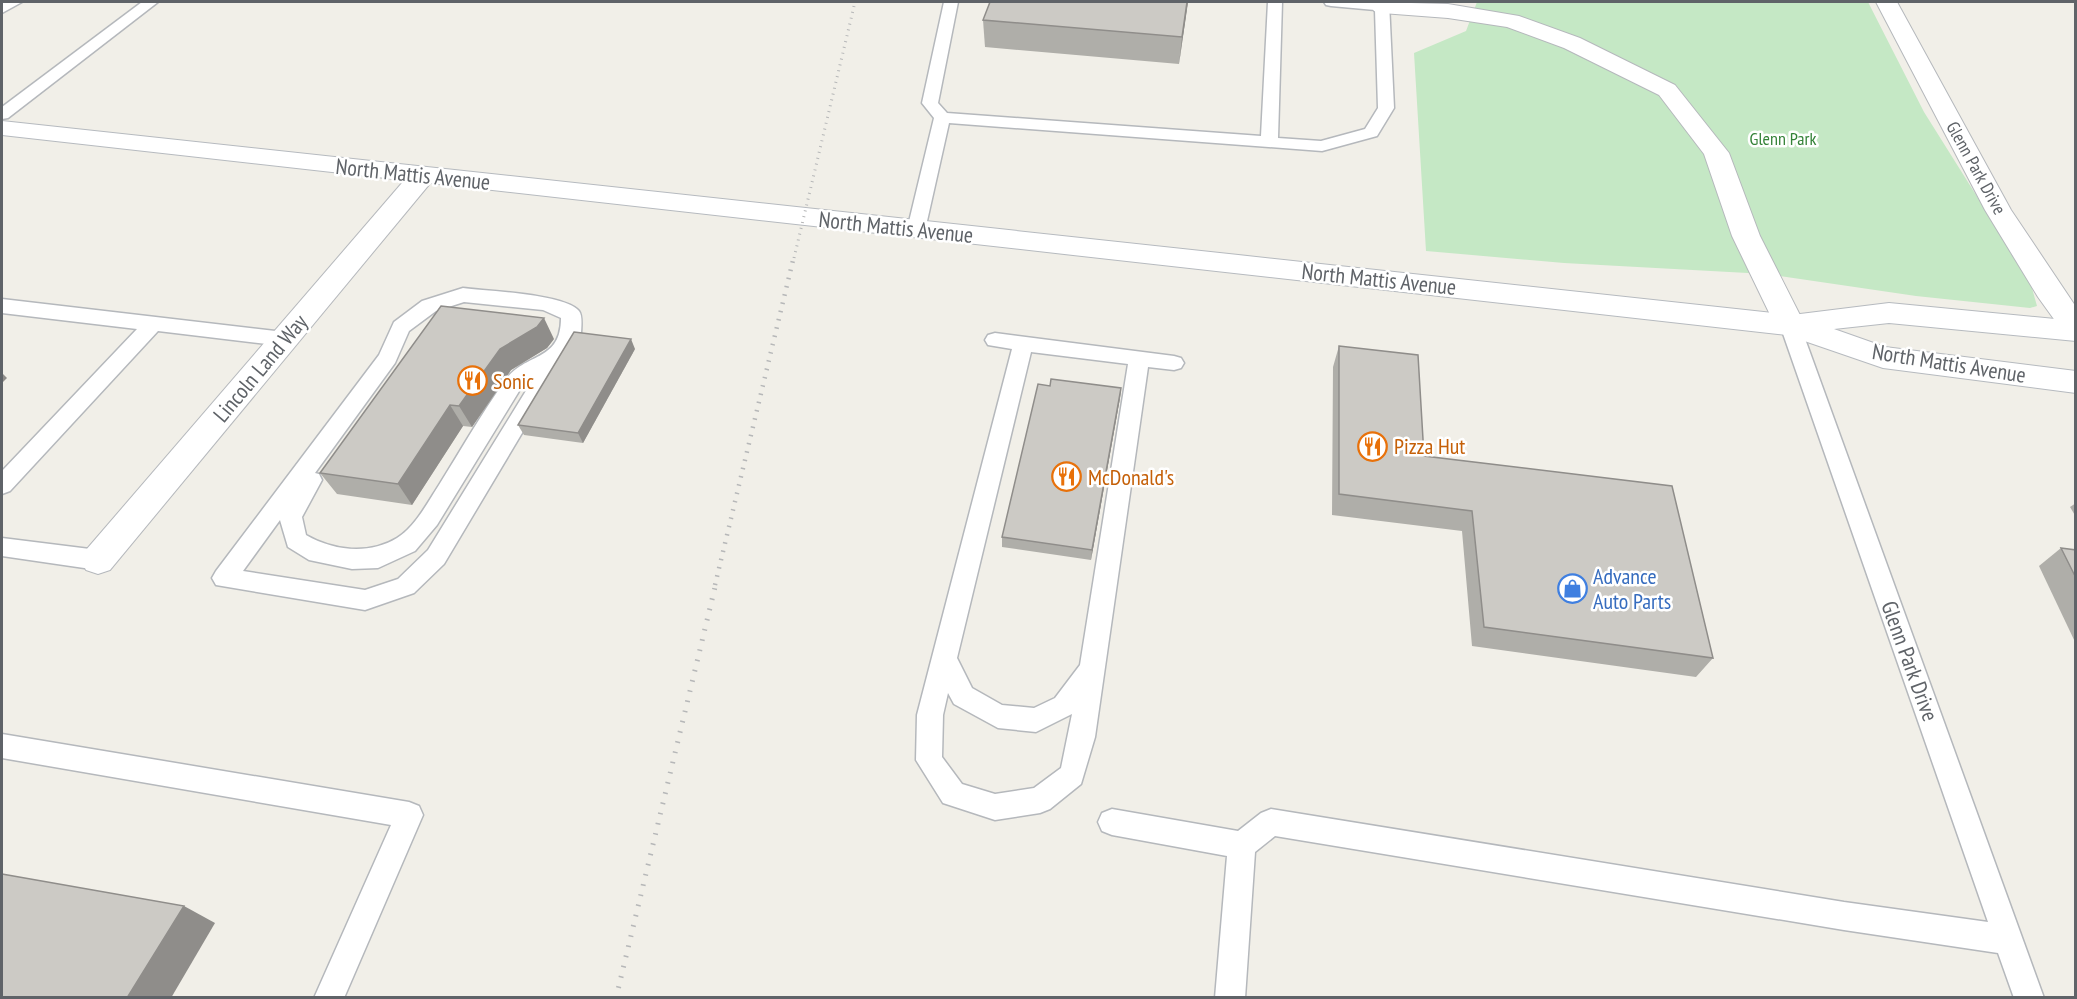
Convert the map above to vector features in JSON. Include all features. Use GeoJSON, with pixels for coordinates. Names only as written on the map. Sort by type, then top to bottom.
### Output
{"type":"FeatureCollection","features":[{"type":"Feature","properties":{"kind":"main road","name":"Glenn Park Drive"},"geometry":{"type":"LineString","coordinates":[[1886,2],[1989,195],[2044,287],[2076,330]]}},
{"type":"Feature","properties":{"kind":"main road"},"geometry":{"type":"LineString","coordinates":[[1382,4],[1511,21],[1572,43],[1667,90],[1716,153],[1746,236],[1790,325]]}},
{"type":"Feature","properties":{"kind":"main road","name":"North Mattis Avenue"},"geometry":{"type":"LineString","coordinates":[[2,128],[1790,325],[1883,357],[2076,382]]}},
{"type":"Feature","properties":{"kind":"main road","name":"Lincoln Land Way"},"geometry":{"type":"LineString","coordinates":[[98,560],[423,175]]}},
{"type":"Feature","properties":{"kind":"main road","name":"North Mattis Avenue"},"geometry":{"type":"LineString","coordinates":[[1790,325],[1889,313],[2076,330]]}},
{"type":"Feature","properties":{"kind":"lane"},"geometry":{"type":"LineString","coordinates":[[2,9],[15,2]]}},
{"type":"Feature","properties":{"kind":"lane"},"geometry":{"type":"LineString","coordinates":[[2,114],[152,2]]}},
{"type":"Feature","properties":{"kind":"lane"},"geometry":{"type":"LineString","coordinates":[[951,2],[930,103],[942,117],[1322,146],[1371,132],[1386,108],[1382,4],[1331,2]]}},
{"type":"Feature","properties":{"kind":"lane"},"geometry":{"type":"LineString","coordinates":[[1269,142],[1275,2]]}},
{"type":"Feature","properties":{"kind":"lane"},"geometry":{"type":"LineString","coordinates":[[916,230],[942,117]]}},
{"type":"Feature","properties":{"kind":"lane"},"geometry":{"type":"LineString","coordinates":[[463,295],[546,304],[570,314],[571,334],[563,348],[436,557],[406,586],[365,600],[224,578],[388,358],[401,327],[429,306],[463,295]]}},
{"type":"Feature","properties":{"kind":"lane"},"geometry":{"type":"LineString","coordinates":[[2,306],[284,339]]}},
{"type":"Feature","properties":{"kind":"lane"},"geometry":{"type":"LineString","coordinates":[[2,485],[153,324]]}},
{"type":"Feature","properties":{"kind":"lane","name":"Glenn Park Drive"},"geometry":{"type":"LineString","coordinates":[[1790,325],[1900,629],[2029,998]]}},
{"type":"Feature","properties":{"kind":"lane"},"geometry":{"type":"LineString","coordinates":[[995,340],[1174,363]]}},
{"type":"Feature","properties":{"kind":"lane"},"geometry":{"type":"LineString","coordinates":[[1023,344],[930,715],[929,760],[953,794],[995,807],[1040,800],[1072,776],[1082,737],[1139,358]]}},
{"type":"Feature","properties":{"kind":"lane"},"geometry":{"type":"LineString","coordinates":[[342,420],[291,518],[296,540],[318,553],[351,559],[378,558],[407,544],[429,519],[514,383],[563,348]]}},
{"type":"Feature","properties":{"kind":"lane"},"geometry":{"type":"LineString","coordinates":[[2,547],[98,560]]}},
{"type":"Feature","properties":{"kind":"lane"},"geometry":{"type":"LineString","coordinates":[[945,660],[963,696],[998,716],[1036,720],[1064,706],[1092,669]]}},
{"type":"Feature","properties":{"kind":"lane"},"geometry":{"type":"LineString","coordinates":[[2,746],[409,815],[329,998]]}},
{"type":"Feature","properties":{"kind":"lane"},"geometry":{"type":"LineString","coordinates":[[1112,822],[1242,845]]}},
{"type":"Feature","properties":{"kind":"lane"},"geometry":{"type":"LineString","coordinates":[[1230,998],[1242,845],[1271,822],[1854,918],[2009,940]]}},
{"type":"Feature","properties":{"kind":"green space","name":"Glenn Park"},"geometry":{"type":"Polygon","coordinates":[[[1477,2],[1868,2],[1924,112],[2030,281],[2037,306],[2030,308],[1916,296],[1766,274],[1564,263],[1426,251],[1414,53],[1466,31],[1477,2]]]}},
{"type":"Feature","properties":{"kind":"building"},"geometry":{"type":"Polygon","coordinates":[[[990,2],[1187,2],[1182,37],[983,20],[990,2]]]}},
{"type":"Feature","properties":{"kind":"building"},"geometry":{"type":"Polygon","coordinates":[[[441,306],[544,318],[537,327],[500,349],[459,406],[450,405],[398,484],[320,473],[441,306]]]}},
{"type":"Feature","properties":{"kind":"building"},"geometry":{"type":"Polygon","coordinates":[[[574,332],[631,339],[578,433],[518,425],[574,332]]]}},
{"type":"Feature","properties":{"kind":"building"},"geometry":{"type":"Polygon","coordinates":[[[1339,346],[1418,355],[1424,456],[1672,486],[1713,658],[1484,627],[1472,511],[1339,494],[1339,346]]]}},
{"type":"Feature","properties":{"kind":"building","name":"McDonald's"},"geometry":{"type":"Polygon","coordinates":[[[1051,379],[1121,388],[1092,550],[1002,537],[1038,384],[1050,386],[1051,379]]]}},
{"type":"Feature","properties":{"kind":"building"},"geometry":{"type":"Polygon","coordinates":[[[2061,548],[2076,550],[2076,578],[2061,548]]]}},
{"type":"Feature","properties":{"kind":"building"},"geometry":{"type":"Polygon","coordinates":[[[2,874],[184,906],[127,998],[2,998],[2,874]]]}},
{"type":"Feature","properties":{"kind":"railway"},"geometry":{"type":"LineString","coordinates":[[794,258],[855,2]]}},
{"type":"Feature","properties":{"kind":"railway"},"geometry":{"type":"LineString","coordinates":[[715,585],[794,256]]}},
{"type":"Feature","properties":{"kind":"railway"},"geometry":{"type":"LineString","coordinates":[[616,998],[716,583]]}},
{"type":"Feature","properties":{"kind":"place","name":"Sonic"},"geometry":{"type":"Point","coordinates":[472,381]}},
{"type":"Feature","properties":{"kind":"place","name":"Pizza Hut"},"geometry":{"type":"Point","coordinates":[1373,446]}},
{"type":"Feature","properties":{"kind":"place","name":"McDonald's"},"geometry":{"type":"Point","coordinates":[1067,477]}},
{"type":"Feature","properties":{"kind":"place","name":"Advance Auto Parts"},"geometry":{"type":"Point","coordinates":[1572,589]}}]}
